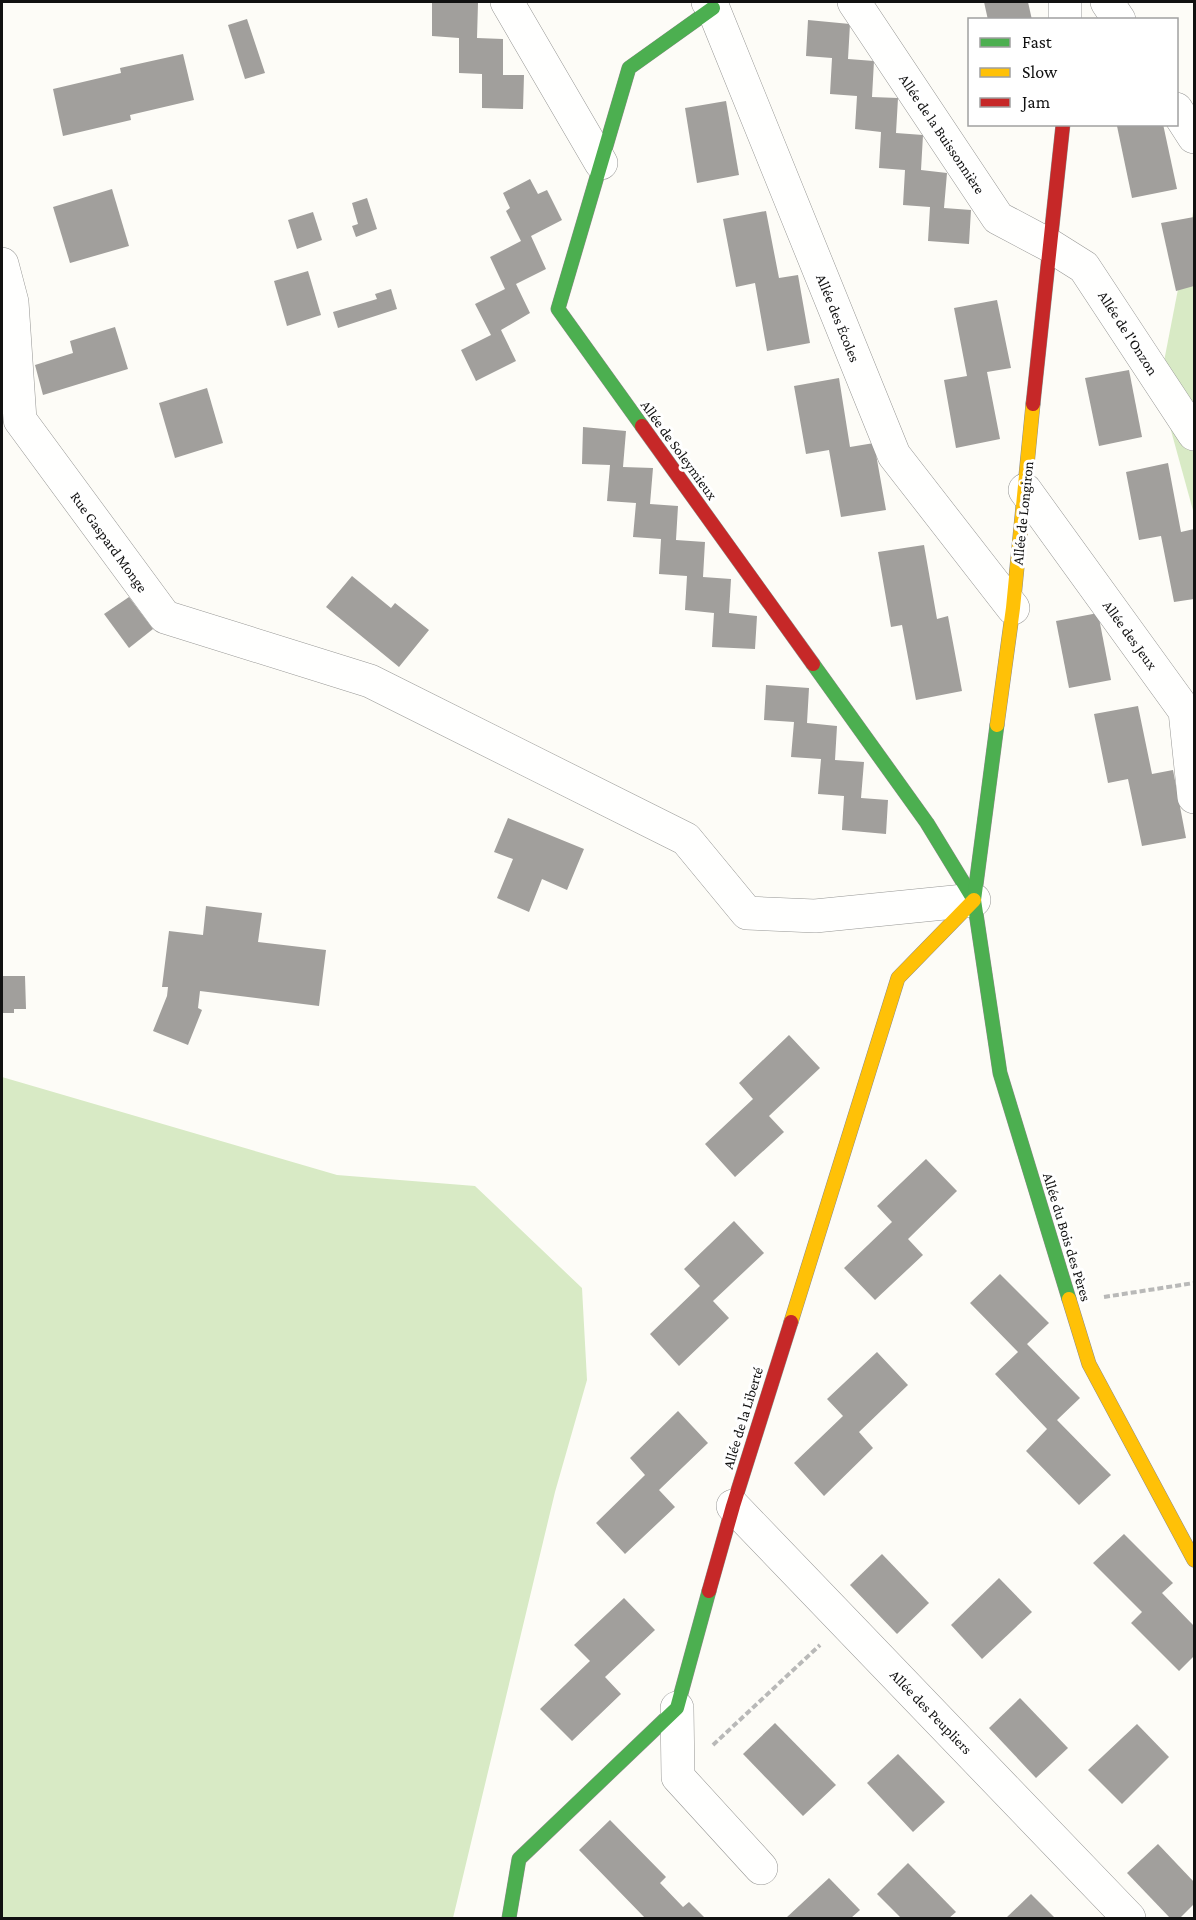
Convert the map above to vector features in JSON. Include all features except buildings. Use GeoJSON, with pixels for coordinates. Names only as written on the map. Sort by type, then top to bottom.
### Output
{"type":"FeatureCollection","features":[{"type":"Feature","properties":{"kind":"street"},"geometry":{"type":"LineString","coordinates":[[507,2],[602,163]]}},
{"type":"Feature","properties":{"kind":"street","name":"Allée de la Buissonnière"},"geometry":{"type":"LineString","coordinates":[[854,2],[998,218],[1049,245]]}},
{"type":"Feature","properties":{"kind":"street"},"geometry":{"type":"LineString","coordinates":[[1065,2],[1065,18]]}},
{"type":"Feature","properties":{"kind":"street"},"geometry":{"type":"LineString","coordinates":[[1107,2],[1118,18]]}},
{"type":"Feature","properties":{"kind":"street","name":"Allée de Soleymieux"},"geometry":{"type":"LineString","coordinates":[[710,5],[629,68],[558,309],[927,823],[974,900]]}},
{"type":"Feature","properties":{"kind":"street","name":"Allée des Écoles"},"geometry":{"type":"LineString","coordinates":[[710,5],[894,455],[1013,608]]}},
{"type":"Feature","properties":{"kind":"street"},"geometry":{"type":"LineString","coordinates":[[1178,112],[1194,137]]}},
{"type":"Feature","properties":{"kind":"street","name":"Allée de Longiron"},"geometry":{"type":"LineString","coordinates":[[974,900],[1013,608],[1063,126]]}},
{"type":"Feature","properties":{"kind":"street","name":"Allée de l'Onzon"},"geometry":{"type":"LineString","coordinates":[[1049,245],[1084,267],[1194,434]]}},
{"type":"Feature","properties":{"kind":"street","name":"Rue Gaspard Monge"},"geometry":{"type":"LineString","coordinates":[[2,264],[12,302],[20,420],[165,617],[370,681],[686,839],[747,913],[815,916],[974,900]]}},
{"type":"Feature","properties":{"kind":"street","name":"Allée des Jeux"},"geometry":{"type":"LineString","coordinates":[[1025,490],[1185,711],[1194,797]]}},
{"type":"Feature","properties":{"kind":"street","name":"Allée du Bois des Pères"},"geometry":{"type":"LineString","coordinates":[[974,900],[1000,1073],[1089,1364],[1194,1560]]}},
{"type":"Feature","properties":{"kind":"street","name":"Allée de la Liberté"},"geometry":{"type":"LineString","coordinates":[[677,1708],[733,1506],[898,978],[974,900]]}},
{"type":"Feature","properties":{"kind":"street","name":"Allée des Peupliers"},"geometry":{"type":"LineString","coordinates":[[733,1506],[1129,1918]]}},
{"type":"Feature","properties":{"kind":"street"},"geometry":{"type":"LineString","coordinates":[[677,1708],[678,1777],[761,1868]]}},
{"type":"Feature","properties":{"kind":"street"},"geometry":{"type":"LineString","coordinates":[[509,1918],[519,1859],[677,1708]]}},
{"type":"Feature","properties":{"kind":"path"},"geometry":{"type":"LineString","coordinates":[[1070,1303],[1194,1283]]}},
{"type":"Feature","properties":{"kind":"path"},"geometry":{"type":"LineString","coordinates":[[678,1777],[844,1622]]}},
{"type":"Feature","properties":{"kind":"green space"},"geometry":{"type":"Polygon","coordinates":[[[1194,207],[1194,514],[1159,387],[1194,207]]]}},
{"type":"Feature","properties":{"kind":"green space"},"geometry":{"type":"Polygon","coordinates":[[[2,1077],[337,1175],[475,1186],[582,1288],[587,1380],[555,1492],[453,1918],[2,1918],[2,1077]]]}},
{"type":"Feature","properties":{"kind":"traffic: fast"},"geometry":{"type":"LineString","coordinates":[[642,426],[558,309],[629,68],[713,8]]}},
{"type":"Feature","properties":{"kind":"traffic: fast"},"geometry":{"type":"LineString","coordinates":[[813,664],[927,823],[974,900]]}},
{"type":"Feature","properties":{"kind":"traffic: fast"},"geometry":{"type":"LineString","coordinates":[[997,725],[974,900],[1000,1073],[1069,1299]]}},
{"type":"Feature","properties":{"kind":"traffic: fast"},"geometry":{"type":"LineString","coordinates":[[509,1918],[519,1859],[677,1708],[709,1591]]}},
{"type":"Feature","properties":{"kind":"traffic: slow"},"geometry":{"type":"LineString","coordinates":[[997,725],[1013,608],[1033,404]]}},
{"type":"Feature","properties":{"kind":"traffic: slow"},"geometry":{"type":"LineString","coordinates":[[791,1322],[898,978],[974,900]]}},
{"type":"Feature","properties":{"kind":"traffic: slow"},"geometry":{"type":"LineString","coordinates":[[1069,1299],[1089,1364],[1194,1560]]}},
{"type":"Feature","properties":{"kind":"traffic: jam"},"geometry":{"type":"LineString","coordinates":[[1033,404],[1063,126]]}},
{"type":"Feature","properties":{"kind":"traffic: jam"},"geometry":{"type":"LineString","coordinates":[[642,426],[813,664]]}},
{"type":"Feature","properties":{"kind":"traffic: jam"},"geometry":{"type":"LineString","coordinates":[[709,1591],[733,1506],[791,1322]]}}]}
